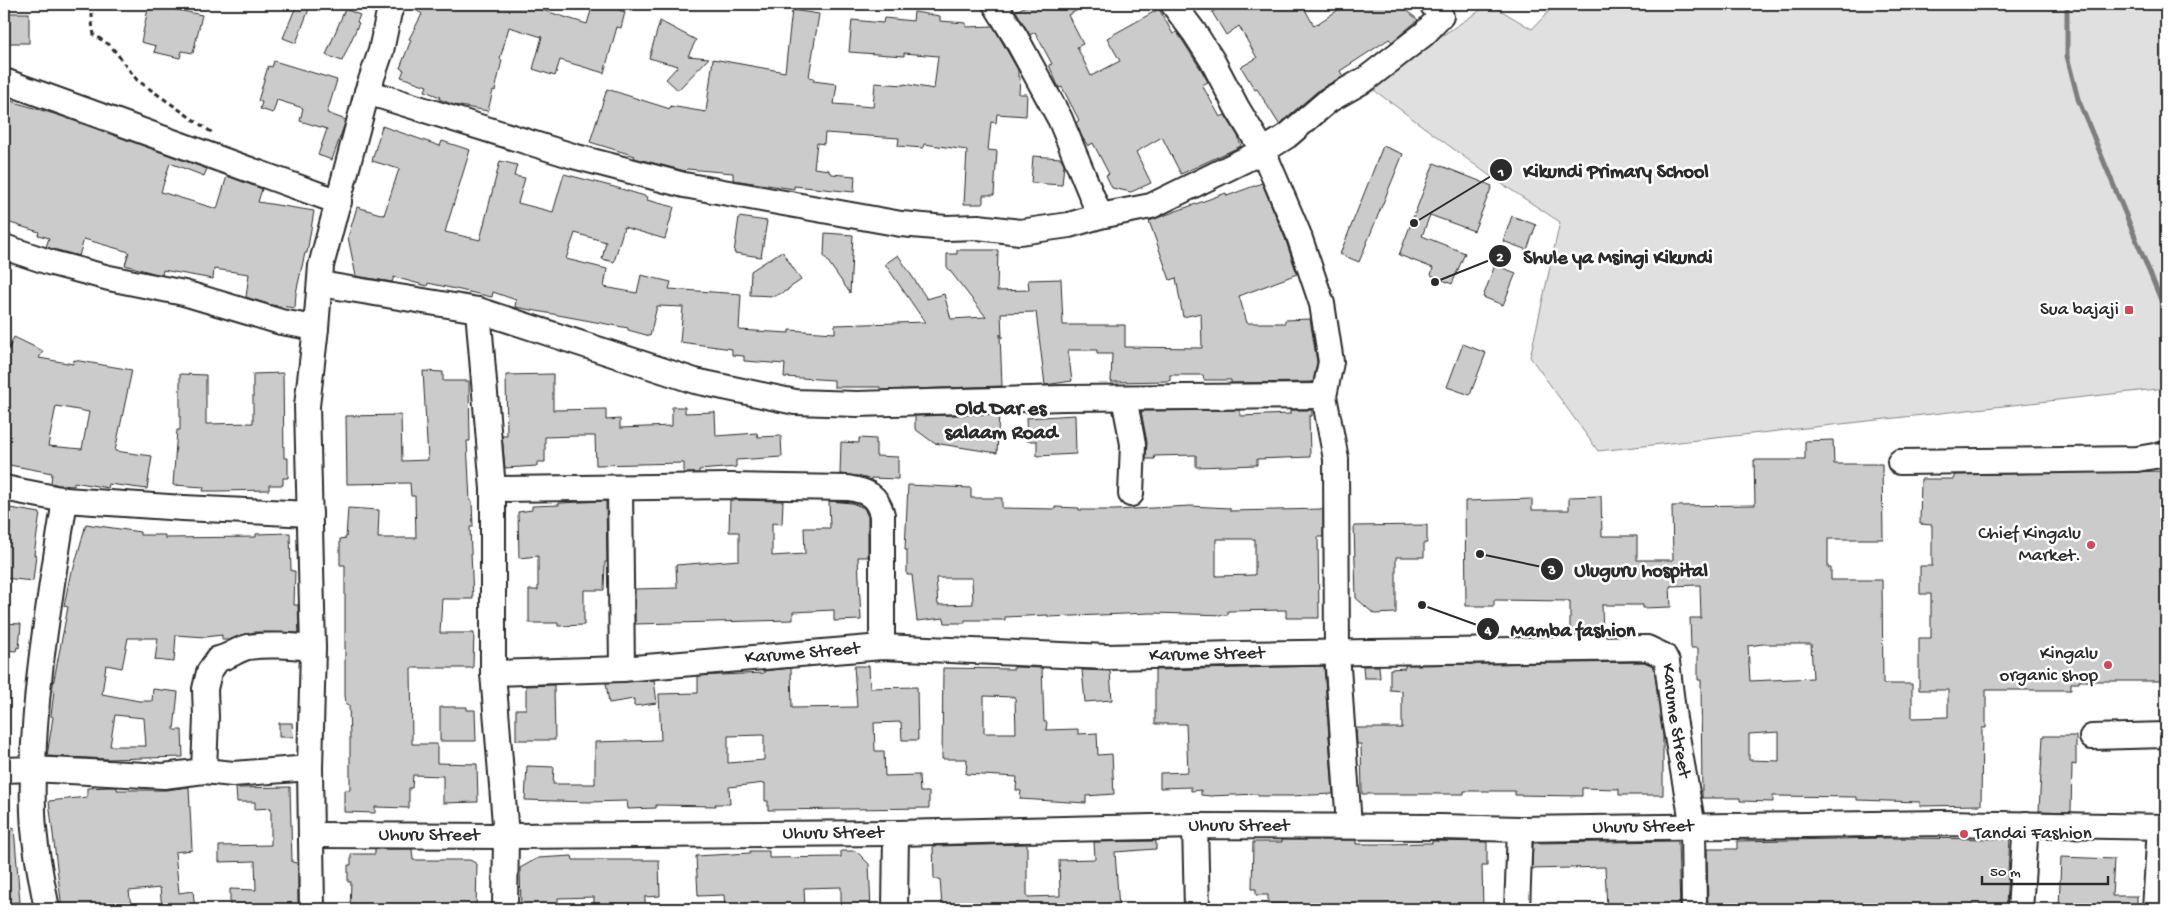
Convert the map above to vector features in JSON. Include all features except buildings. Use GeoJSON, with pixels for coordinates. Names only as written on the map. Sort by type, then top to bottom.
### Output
{"type":"FeatureCollection","features":[{"type":"Feature","properties":{"kind":"street"},"geometry":{"type":"LineString","coordinates":[[312,909],[310,768],[313,648],[307,406],[321,266],[367,92],[381,51],[389,12],[393,4]]}},
{"type":"Feature","properties":{"kind":"street"},"geometry":{"type":"LineString","coordinates":[[995,4],[1016,38],[1060,119],[1100,216]]}},
{"type":"Feature","properties":{"kind":"street"},"geometry":{"type":"LineString","coordinates":[[1173,4],[1212,60],[1236,108],[1263,151],[1298,233],[1322,304],[1331,362],[1324,396],[1336,459],[1338,653],[1349,826]]}},
{"type":"Feature","properties":{"kind":"street"},"geometry":{"type":"LineString","coordinates":[[367,92],[628,172],[684,185],[901,224],[946,228],[978,227],[1020,232],[1069,225],[1100,216],[1151,206],[1263,151],[1287,136],[1328,100],[1366,79],[1424,34],[1442,8]]}},
{"type":"Feature","properties":{"kind":"street"},"geometry":{"type":"LineString","coordinates":[[4,81],[339,202]]}},
{"type":"Feature","properties":{"kind":"street"},"geometry":{"type":"LineString","coordinates":[[4,247],[52,263],[109,278],[184,293],[281,322],[316,328]]}},
{"type":"Feature","properties":{"kind":"street"},"geometry":{"type":"LineString","coordinates":[[320,284],[478,310],[695,381],[795,402],[857,404],[1324,396]]}},
{"type":"Feature","properties":{"kind":"street"},"geometry":{"type":"LineString","coordinates":[[478,310],[493,489],[493,673],[506,836],[505,909]]}},
{"type":"Feature","properties":{"kind":"street"},"geometry":{"type":"LineString","coordinates":[[1124,398],[1133,444],[1132,494]]}},
{"type":"Feature","properties":{"kind":"street"},"geometry":{"type":"LineString","coordinates":[[1900,462],[2137,459],[2166,454]]}},
{"type":"Feature","properties":{"kind":"street"},"geometry":{"type":"LineString","coordinates":[[493,489],[778,487],[848,488],[866,491],[876,498],[882,515],[882,647]]}},
{"type":"Feature","properties":{"kind":"street"},"geometry":{"type":"LineString","coordinates":[[4,488],[66,500],[310,514]]}},
{"type":"Feature","properties":{"kind":"street"},"geometry":{"type":"LineString","coordinates":[[620,488],[622,669]]}},
{"type":"Feature","properties":{"kind":"street"},"geometry":{"type":"LineString","coordinates":[[47,909],[36,849],[32,769],[38,672],[66,500]]}},
{"type":"Feature","properties":{"kind":"street"},"geometry":{"type":"LineString","coordinates":[[204,771],[205,689],[209,672],[218,658],[226,657],[246,647],[276,645],[313,648]]}},
{"type":"Feature","properties":{"kind":"street","name":"Karume Street"},"geometry":{"type":"LineString","coordinates":[[493,673],[622,669],[882,647],[1107,657],[1647,648],[1656,650],[1664,656],[1667,662],[1674,719],[1693,827],[1694,909]]}},
{"type":"Feature","properties":{"kind":"street"},"geometry":{"type":"LineString","coordinates":[[2092,737],[2166,735]]}},
{"type":"Feature","properties":{"kind":"street"},"geometry":{"type":"LineString","coordinates":[[4,770],[32,769],[164,776],[204,771],[233,774],[310,768]]}},
{"type":"Feature","properties":{"kind":"street"},"geometry":{"type":"LineString","coordinates":[[2020,909],[2026,824]]}},
{"type":"Feature","properties":{"kind":"street","name":"Uhuru Street"},"geometry":{"type":"LineString","coordinates":[[311,835],[506,836],[896,833],[1195,826],[1520,829],[2026,824],[2163,827]]}},
{"type":"Feature","properties":{"kind":"street"},"geometry":{"type":"LineString","coordinates":[[1195,826],[1198,909]]}},
{"type":"Feature","properties":{"kind":"street"},"geometry":{"type":"LineString","coordinates":[[2155,909],[2163,827]]}},
{"type":"Feature","properties":{"kind":"street"},"geometry":{"type":"LineString","coordinates":[[1516,909],[1520,829]]}},
{"type":"Feature","properties":{"kind":"street"},"geometry":{"type":"LineString","coordinates":[[895,909],[896,833]]}},
{"type":"Feature","properties":{"kind":"path"},"geometry":{"type":"LineString","coordinates":[[92,4],[94,35],[112,46],[138,80],[211,132],[213,138],[212,156]]}},
{"type":"Feature","properties":{"kind":"shaded area"},"geometry":{"type":"Polygon","coordinates":[[[1490,4],[1532,29],[1556,4],[2166,4],[2166,388],[1598,451],[1530,357],[1560,222],[1490,176],[1367,85],[1490,4]]]}},
{"type":"Feature","properties":{"kind":"waterway"},"geometry":{"type":"LineString","coordinates":[[2067,4],[2067,56],[2078,99],[2166,312]]}},
{"type":"Feature","properties":{"kind":"place","name":"Kikundi Primary School"},"geometry":{"type":"Point","coordinates":[1414,223]}},
{"type":"Feature","properties":{"kind":"place","name":"Shule ya Msingi Kikundi"},"geometry":{"type":"Point","coordinates":[1435,282]}},
{"type":"Feature","properties":{"kind":"place","name":"Sua bajaji"},"geometry":{"type":"Point","coordinates":[2129,310]}},
{"type":"Feature","properties":{"kind":"place","name":"Chief Kingalu Market."},"geometry":{"type":"Point","coordinates":[2091,545]}},
{"type":"Feature","properties":{"kind":"place","name":"Uluguru hospital"},"geometry":{"type":"Point","coordinates":[1480,554]}},
{"type":"Feature","properties":{"kind":"place","name":"Mamba fashion"},"geometry":{"type":"Point","coordinates":[1422,605]}},
{"type":"Feature","properties":{"kind":"place","name":"Kingalu organic shop"},"geometry":{"type":"Point","coordinates":[2108,665]}},
{"type":"Feature","properties":{"kind":"place","name":"Tandai Fashion"},"geometry":{"type":"Point","coordinates":[1964,834]}},
{"type":"Feature","properties":{"kind":"district","name":"Old Dar es salaam Road"},"geometry":{"type":"Point","coordinates":[1001,422]}}]}
